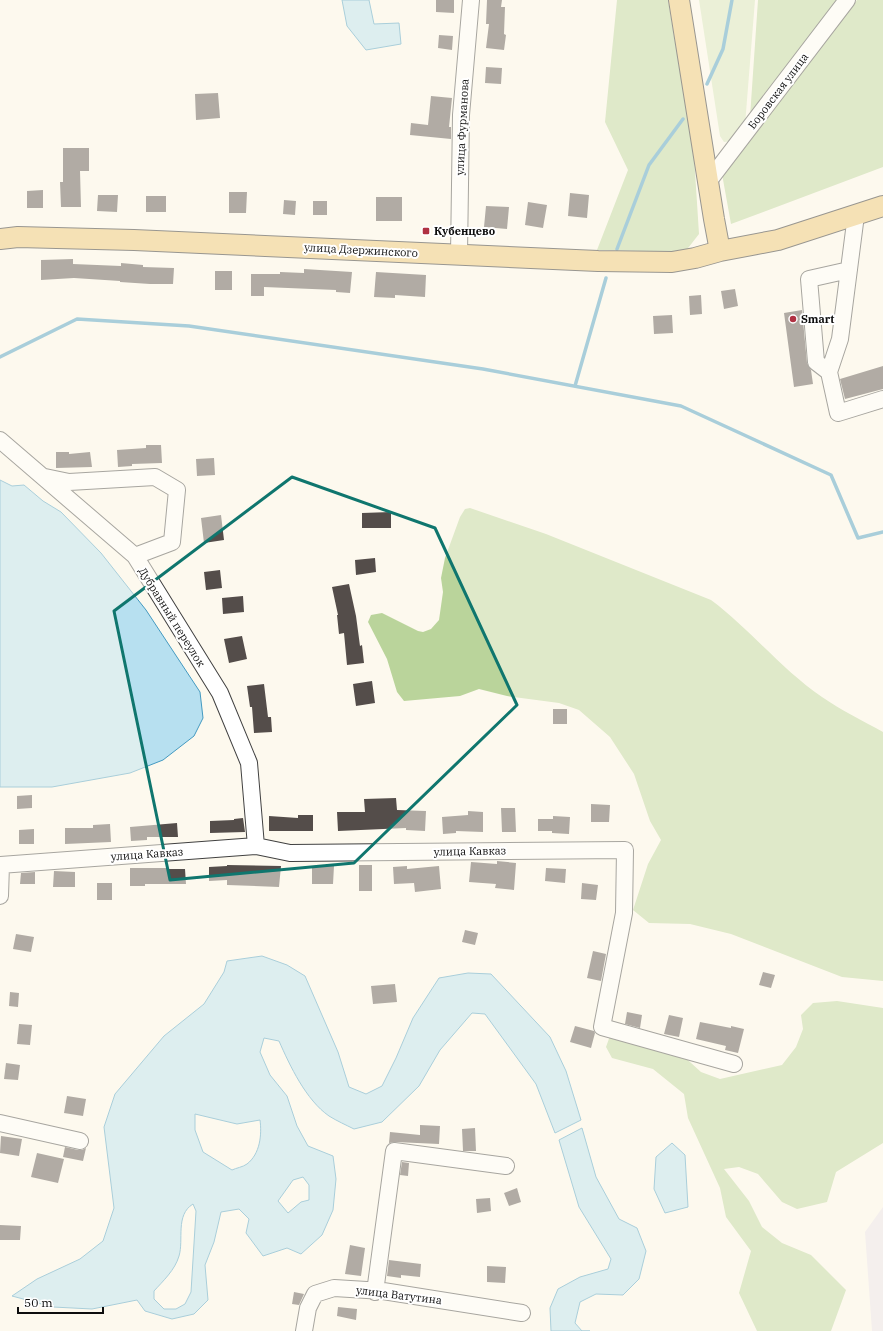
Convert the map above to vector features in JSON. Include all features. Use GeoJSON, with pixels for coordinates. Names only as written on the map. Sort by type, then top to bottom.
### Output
{"type":"FeatureCollection","features":[{"type":"Feature","properties":{"kind":"main road"},"geometry":{"type":"LineString","coordinates":[[679,0],[720,251]]}},
{"type":"Feature","properties":{"kind":"main road","name":"улица Дзержинского"},"geometry":{"type":"LineString","coordinates":[[0,239],[18,237],[134,240],[598,261],[672,262],[778,240],[883,206]]}},
{"type":"Feature","properties":{"kind":"street","name":"улица Фурманова"},"geometry":{"type":"LineString","coordinates":[[459,254],[461,115],[471,0]]}},
{"type":"Feature","properties":{"kind":"street","name":"Боровская улица"},"geometry":{"type":"LineString","coordinates":[[708,182],[847,0]]}},
{"type":"Feature","properties":{"kind":"street"},"geometry":{"type":"LineString","coordinates":[[856,215],[840,339],[829,372],[838,413],[883,399]]}},
{"type":"Feature","properties":{"kind":"street"},"geometry":{"type":"LineString","coordinates":[[829,372],[816,362],[809,279],[849,270]]}},
{"type":"Feature","properties":{"kind":"street","name":"Дубравный переулок"},"geometry":{"type":"LineString","coordinates":[[0,440],[134,556],[223,700],[249,763],[256,846]]}},
{"type":"Feature","properties":{"kind":"street"},"geometry":{"type":"LineString","coordinates":[[43,477],[69,482],[155,477],[177,490],[172,542],[134,556]]}},
{"type":"Feature","properties":{"kind":"street","name":"улица Кавказ"},"geometry":{"type":"LineString","coordinates":[[1,865],[256,846],[290,853],[625,850],[624,913],[602,1027],[734,1064]]}},
{"type":"Feature","properties":{"kind":"street"},"geometry":{"type":"LineString","coordinates":[[0,896],[1,865]]}},
{"type":"Feature","properties":{"kind":"street"},"geometry":{"type":"LineString","coordinates":[[0,1123],[80,1141]]}},
{"type":"Feature","properties":{"kind":"street"},"geometry":{"type":"LineString","coordinates":[[375,1292],[394,1151],[506,1166]]}},
{"type":"Feature","properties":{"kind":"street","name":"улица Ватутина"},"geometry":{"type":"LineString","coordinates":[[304,1331],[308,1308],[315,1294],[334,1288],[383,1292],[522,1313]]}},
{"type":"Feature","properties":{"kind":"highlighted area"},"geometry":{"type":"Polygon","coordinates":[[[292,477],[435,528],[517,705],[354,863],[170,880],[114,611],[292,477]]]}},
{"type":"Feature","properties":{"kind":"shaded area"},"geometry":{"type":"Polygon","coordinates":[[[883,1207],[883,1331],[872,1331],[865,1232],[883,1207]]]}},
{"type":"Feature","properties":{"kind":"green space"},"geometry":{"type":"Polygon","coordinates":[[[617,0],[668,0],[694,156],[699,234],[685,252],[597,250],[628,170],[605,122],[617,0]]]}},
{"type":"Feature","properties":{"kind":"green space"},"geometry":{"type":"Polygon","coordinates":[[[699,0],[755,0],[745,125],[732,141],[724,142],[720,136],[699,0]]]}},
{"type":"Feature","properties":{"kind":"green space"},"geometry":{"type":"Polygon","coordinates":[[[758,0],[842,0],[750,117],[758,0]]]}},
{"type":"Feature","properties":{"kind":"green space"},"geometry":{"type":"Polygon","coordinates":[[[857,0],[883,0],[883,167],[731,224],[722,174],[857,0]]]}},
{"type":"Feature","properties":{"kind":"green space"},"geometry":{"type":"Polygon","coordinates":[[[470,508],[546,534],[711,600],[739,623],[779,662],[807,686],[822,697],[883,732],[883,981],[842,977],[731,934],[690,924],[649,923],[633,910],[648,864],[661,840],[650,821],[634,774],[610,737],[579,710],[559,703],[507,696],[479,689],[460,696],[404,701],[397,692],[387,659],[368,622],[371,615],[382,613],[418,631],[423,632],[431,629],[439,620],[443,592],[441,578],[445,558],[460,517],[465,509],[470,508]]]}},
{"type":"Feature","properties":{"kind":"green space"},"geometry":{"type":"Polygon","coordinates":[[[837,1001],[883,1008],[883,1143],[836,1172],[827,1202],[797,1209],[782,1202],[758,1174],[739,1167],[724,1169],[749,1201],[762,1227],[782,1243],[811,1255],[846,1290],[831,1331],[757,1331],[739,1293],[751,1251],[726,1217],[720,1188],[688,1118],[684,1094],[653,1069],[612,1058],[606,1047],[611,1033],[680,1053],[701,1072],[720,1079],[782,1065],[796,1047],[803,1029],[801,1015],[813,1003],[837,1001]]]}},
{"type":"Feature","properties":{"kind":"water"},"geometry":{"type":"Polygon","coordinates":[[[342,0],[369,0],[374,24],[399,23],[401,44],[366,50],[347,26],[342,0]]]}},
{"type":"Feature","properties":{"kind":"water"},"geometry":{"type":"Polygon","coordinates":[[[0,480],[12,486],[24,485],[43,501],[61,512],[101,553],[146,610],[200,692],[203,718],[194,736],[163,760],[130,773],[52,787],[0,787],[0,480]]]}},
{"type":"Feature","properties":{"kind":"water"},"geometry":{"type":"Polygon","coordinates":[[[262,956],[287,965],[305,976],[338,1052],[349,1087],[366,1094],[382,1086],[413,1018],[439,978],[468,973],[491,974],[550,1037],[566,1071],[581,1120],[555,1133],[536,1084],[485,1014],[472,1013],[440,1050],[419,1086],[382,1122],[354,1129],[329,1116],[313,1101],[288,1061],[279,1041],[264,1038],[260,1052],[270,1075],[287,1096],[297,1126],[308,1146],[333,1156],[336,1179],[333,1210],[322,1235],[301,1254],[287,1248],[263,1256],[246,1233],[249,1219],[239,1209],[221,1212],[214,1242],[205,1265],[208,1300],[194,1314],[172,1319],[145,1311],[137,1300],[92,1309],[53,1307],[12,1296],[37,1279],[80,1259],[103,1241],[114,1208],[104,1127],[115,1094],[164,1036],[204,1004],[224,972],[227,961],[262,956]],[[195,1114],[195,1130],[203,1152],[232,1170],[245,1165],[255,1155],[261,1132],[260,1120],[237,1124],[195,1114]],[[303,1177],[293,1180],[278,1201],[288,1213],[301,1202],[309,1200],[309,1185],[303,1177]],[[193,1204],[187,1209],[182,1221],[180,1250],[175,1266],[154,1291],[154,1299],[164,1309],[176,1309],[185,1304],[191,1292],[196,1211],[193,1204]]]}},
{"type":"Feature","properties":{"kind":"water"},"geometry":{"type":"Polygon","coordinates":[[[582,1128],[596,1177],[619,1219],[637,1228],[646,1251],[639,1279],[623,1295],[596,1294],[580,1302],[575,1323],[582,1331],[551,1331],[550,1308],[558,1289],[580,1277],[608,1269],[611,1259],[579,1207],[559,1140],[582,1128]]]}},
{"type":"Feature","properties":{"kind":"water"},"geometry":{"type":"Polygon","coordinates":[[[672,1143],[685,1155],[688,1207],[665,1213],[654,1189],[656,1157],[672,1143]]]}},
{"type":"Feature","properties":{"kind":"building"},"geometry":{"type":"Polygon","coordinates":[[[436,0],[454,0],[454,13],[436,12],[436,0]]]}},
{"type":"Feature","properties":{"kind":"building"},"geometry":{"type":"Polygon","coordinates":[[[487,0],[502,0],[501,7],[505,7],[504,34],[506,35],[504,50],[486,48],[489,24],[486,24],[487,0]]]}},
{"type":"Feature","properties":{"kind":"building"},"geometry":{"type":"Polygon","coordinates":[[[439,35],[453,36],[452,50],[438,48],[439,35]]]}},
{"type":"Feature","properties":{"kind":"building"},"geometry":{"type":"Polygon","coordinates":[[[486,67],[502,68],[501,84],[485,83],[486,67]]]}},
{"type":"Feature","properties":{"kind":"building"},"geometry":{"type":"Polygon","coordinates":[[[218,93],[220,118],[196,120],[195,94],[218,93]]]}},
{"type":"Feature","properties":{"kind":"building"},"geometry":{"type":"Polygon","coordinates":[[[431,96],[452,98],[449,127],[451,127],[451,139],[410,135],[411,123],[428,125],[431,96]]]}},
{"type":"Feature","properties":{"kind":"building"},"geometry":{"type":"Polygon","coordinates":[[[63,148],[89,148],[89,171],[80,171],[81,207],[61,207],[60,182],[63,182],[63,148]]]}},
{"type":"Feature","properties":{"kind":"building"},"geometry":{"type":"Polygon","coordinates":[[[43,190],[43,208],[27,208],[27,191],[43,190]]]}},
{"type":"Feature","properties":{"kind":"building"},"geometry":{"type":"Polygon","coordinates":[[[229,192],[247,192],[246,213],[229,213],[229,192]]]}},
{"type":"Feature","properties":{"kind":"building"},"geometry":{"type":"Polygon","coordinates":[[[570,193],[589,195],[587,218],[568,216],[570,193]]]}},
{"type":"Feature","properties":{"kind":"building"},"geometry":{"type":"Polygon","coordinates":[[[98,195],[118,195],[117,212],[97,211],[98,195]]]}},
{"type":"Feature","properties":{"kind":"building"},"geometry":{"type":"Polygon","coordinates":[[[146,196],[166,196],[166,212],[146,212],[146,196]]]}},
{"type":"Feature","properties":{"kind":"building"},"geometry":{"type":"Polygon","coordinates":[[[376,197],[402,197],[402,221],[376,221],[376,197]]]}},
{"type":"Feature","properties":{"kind":"building"},"geometry":{"type":"Polygon","coordinates":[[[284,200],[296,201],[295,215],[283,214],[284,200]]]}},
{"type":"Feature","properties":{"kind":"building"},"geometry":{"type":"Polygon","coordinates":[[[313,201],[327,201],[327,215],[313,215],[313,201]]]}},
{"type":"Feature","properties":{"kind":"building"},"geometry":{"type":"Polygon","coordinates":[[[528,202],[547,205],[543,228],[525,225],[528,202]]]}},
{"type":"Feature","properties":{"kind":"building"},"geometry":{"type":"Polygon","coordinates":[[[486,206],[509,207],[507,229],[484,227],[486,206]]]}},
{"type":"Feature","properties":{"kind":"building"},"geometry":{"type":"Polygon","coordinates":[[[73,259],[73,264],[121,266],[121,263],[143,265],[143,267],[174,268],[173,284],[150,284],[74,278],[41,280],[41,260],[73,259]]]}},
{"type":"Feature","properties":{"kind":"building"},"geometry":{"type":"Polygon","coordinates":[[[304,269],[352,272],[350,293],[336,292],[336,290],[264,287],[264,296],[251,296],[251,274],[280,274],[280,272],[304,273],[304,269]]]}},
{"type":"Feature","properties":{"kind":"building"},"geometry":{"type":"Polygon","coordinates":[[[215,271],[232,271],[232,290],[215,290],[215,271]]]}},
{"type":"Feature","properties":{"kind":"building"},"geometry":{"type":"Polygon","coordinates":[[[376,272],[426,275],[425,297],[395,295],[395,298],[374,297],[376,272]]]}},
{"type":"Feature","properties":{"kind":"building"},"geometry":{"type":"Polygon","coordinates":[[[735,289],[738,306],[724,309],[721,291],[735,289]]]}},
{"type":"Feature","properties":{"kind":"building"},"geometry":{"type":"Polygon","coordinates":[[[701,295],[702,314],[690,315],[689,296],[701,295]]]}},
{"type":"Feature","properties":{"kind":"building"},"geometry":{"type":"Polygon","coordinates":[[[802,310],[807,363],[811,370],[813,384],[794,387],[784,313],[802,310]]]}},
{"type":"Feature","properties":{"kind":"building"},"geometry":{"type":"Polygon","coordinates":[[[672,315],[673,333],[654,334],[653,316],[672,315]]]}},
{"type":"Feature","properties":{"kind":"building"},"geometry":{"type":"Polygon","coordinates":[[[883,366],[883,389],[845,399],[840,379],[883,366]]]}},
{"type":"Feature","properties":{"kind":"building"},"geometry":{"type":"Polygon","coordinates":[[[146,445],[161,445],[162,463],[132,464],[132,466],[118,467],[117,450],[146,448],[146,445]]]}},
{"type":"Feature","properties":{"kind":"building"},"geometry":{"type":"Polygon","coordinates":[[[56,452],[69,452],[69,454],[90,452],[92,467],[56,468],[56,452]]]}},
{"type":"Feature","properties":{"kind":"building"},"geometry":{"type":"Polygon","coordinates":[[[214,458],[215,475],[197,476],[196,459],[214,458]]]}},
{"type":"Feature","properties":{"kind":"building"},"geometry":{"type":"Polygon","coordinates":[[[391,512],[391,528],[362,528],[362,513],[391,512]]]}},
{"type":"Feature","properties":{"kind":"building"},"geometry":{"type":"Polygon","coordinates":[[[221,515],[224,540],[204,543],[201,518],[221,515]]]}},
{"type":"Feature","properties":{"kind":"building"},"geometry":{"type":"Polygon","coordinates":[[[375,558],[376,572],[356,575],[355,560],[375,558]]]}},
{"type":"Feature","properties":{"kind":"building"},"geometry":{"type":"Polygon","coordinates":[[[220,570],[222,588],[206,590],[204,572],[220,570]]]}},
{"type":"Feature","properties":{"kind":"building"},"geometry":{"type":"Polygon","coordinates":[[[349,584],[356,616],[360,646],[362,645],[364,663],[347,665],[344,633],[339,634],[338,615],[332,587],[349,584]]]}},
{"type":"Feature","properties":{"kind":"building"},"geometry":{"type":"Polygon","coordinates":[[[243,596],[244,612],[223,614],[222,598],[243,596]]]}},
{"type":"Feature","properties":{"kind":"building"},"geometry":{"type":"Polygon","coordinates":[[[242,636],[247,659],[229,663],[224,639],[242,636]]]}},
{"type":"Feature","properties":{"kind":"building"},"geometry":{"type":"Polygon","coordinates":[[[372,681],[375,703],[356,706],[353,684],[372,681]]]}},
{"type":"Feature","properties":{"kind":"building"},"geometry":{"type":"Polygon","coordinates":[[[264,684],[268,717],[271,717],[272,732],[254,733],[252,707],[250,707],[247,686],[264,684]]]}},
{"type":"Feature","properties":{"kind":"building"},"geometry":{"type":"Polygon","coordinates":[[[553,709],[567,709],[567,724],[553,724],[553,709]]]}},
{"type":"Feature","properties":{"kind":"building"},"geometry":{"type":"Polygon","coordinates":[[[32,795],[32,808],[17,809],[17,796],[32,795]]]}},
{"type":"Feature","properties":{"kind":"building"},"geometry":{"type":"Polygon","coordinates":[[[396,798],[397,810],[426,811],[425,831],[406,830],[406,828],[338,831],[337,812],[365,812],[364,799],[396,798]]]}},
{"type":"Feature","properties":{"kind":"building"},"geometry":{"type":"Polygon","coordinates":[[[591,804],[610,805],[609,822],[591,822],[591,804]]]}},
{"type":"Feature","properties":{"kind":"building"},"geometry":{"type":"Polygon","coordinates":[[[501,808],[515,808],[516,832],[502,832],[501,808]]]}},
{"type":"Feature","properties":{"kind":"building"},"geometry":{"type":"Polygon","coordinates":[[[468,811],[483,812],[483,832],[456,831],[456,833],[443,834],[442,817],[468,815],[468,811]]]}},
{"type":"Feature","properties":{"kind":"building"},"geometry":{"type":"Polygon","coordinates":[[[298,815],[313,815],[313,831],[269,831],[269,816],[298,818],[298,815]]]}},
{"type":"Feature","properties":{"kind":"building"},"geometry":{"type":"Polygon","coordinates":[[[553,816],[570,817],[569,834],[552,833],[552,831],[538,831],[538,819],[553,819],[553,816]]]}},
{"type":"Feature","properties":{"kind":"building"},"geometry":{"type":"Polygon","coordinates":[[[243,818],[245,832],[210,833],[210,821],[243,818]]]}},
{"type":"Feature","properties":{"kind":"building"},"geometry":{"type":"Polygon","coordinates":[[[177,823],[178,837],[147,837],[147,840],[131,841],[130,827],[177,823]]]}},
{"type":"Feature","properties":{"kind":"building"},"geometry":{"type":"Polygon","coordinates":[[[110,824],[111,842],[65,844],[65,828],[93,828],[93,825],[110,824]]]}},
{"type":"Feature","properties":{"kind":"building"},"geometry":{"type":"Polygon","coordinates":[[[34,829],[34,844],[19,844],[19,830],[34,829]]]}},
{"type":"Feature","properties":{"kind":"building"},"geometry":{"type":"Polygon","coordinates":[[[497,861],[516,863],[514,890],[495,888],[496,884],[469,882],[471,862],[497,864],[497,861]]]}},
{"type":"Feature","properties":{"kind":"building"},"geometry":{"type":"Polygon","coordinates":[[[227,865],[281,866],[279,887],[227,885],[227,880],[209,881],[209,867],[227,865]]]}},
{"type":"Feature","properties":{"kind":"building"},"geometry":{"type":"Polygon","coordinates":[[[359,865],[372,865],[372,891],[359,891],[359,865]]]}},
{"type":"Feature","properties":{"kind":"building"},"geometry":{"type":"Polygon","coordinates":[[[312,866],[334,866],[333,884],[312,884],[312,866]]]}},
{"type":"Feature","properties":{"kind":"building"},"geometry":{"type":"Polygon","coordinates":[[[407,866],[407,869],[439,866],[441,889],[415,892],[414,883],[394,884],[393,867],[407,866]]]}},
{"type":"Feature","properties":{"kind":"building"},"geometry":{"type":"Polygon","coordinates":[[[130,868],[185,869],[186,884],[145,884],[145,886],[130,886],[130,868]]]}},
{"type":"Feature","properties":{"kind":"building"},"geometry":{"type":"Polygon","coordinates":[[[546,868],[566,869],[565,883],[545,881],[546,868]]]}},
{"type":"Feature","properties":{"kind":"building"},"geometry":{"type":"Polygon","coordinates":[[[54,871],[75,872],[75,887],[53,887],[54,871]]]}},
{"type":"Feature","properties":{"kind":"building"},"geometry":{"type":"Polygon","coordinates":[[[35,872],[35,884],[20,884],[21,873],[35,872]]]}},
{"type":"Feature","properties":{"kind":"building"},"geometry":{"type":"Polygon","coordinates":[[[97,883],[112,883],[112,900],[97,900],[97,883]]]}},
{"type":"Feature","properties":{"kind":"building"},"geometry":{"type":"Polygon","coordinates":[[[582,883],[598,885],[596,900],[581,899],[582,883]]]}},
{"type":"Feature","properties":{"kind":"building"},"geometry":{"type":"Polygon","coordinates":[[[465,930],[478,933],[475,945],[462,942],[465,930]]]}},
{"type":"Feature","properties":{"kind":"building"},"geometry":{"type":"Polygon","coordinates":[[[16,934],[34,937],[31,952],[13,949],[16,934]]]}},
{"type":"Feature","properties":{"kind":"building"},"geometry":{"type":"Polygon","coordinates":[[[593,951],[606,954],[601,981],[587,978],[593,951]]]}},
{"type":"Feature","properties":{"kind":"building"},"geometry":{"type":"Polygon","coordinates":[[[763,972],[775,975],[771,988],[759,985],[763,972]]]}},
{"type":"Feature","properties":{"kind":"building"},"geometry":{"type":"Polygon","coordinates":[[[395,984],[397,1002],[373,1004],[371,986],[395,984]]]}},
{"type":"Feature","properties":{"kind":"building"},"geometry":{"type":"Polygon","coordinates":[[[10,992],[19,993],[18,1007],[9,1006],[10,992]]]}},
{"type":"Feature","properties":{"kind":"building"},"geometry":{"type":"Polygon","coordinates":[[[627,1012],[642,1015],[640,1028],[625,1024],[627,1012]]]}},
{"type":"Feature","properties":{"kind":"building"},"geometry":{"type":"Polygon","coordinates":[[[669,1015],[683,1018],[679,1037],[664,1034],[669,1015]]]}},
{"type":"Feature","properties":{"kind":"building"},"geometry":{"type":"Polygon","coordinates":[[[700,1022],[744,1029],[738,1053],[725,1050],[726,1046],[696,1039],[700,1022]]]}},
{"type":"Feature","properties":{"kind":"building"},"geometry":{"type":"Polygon","coordinates":[[[19,1024],[32,1025],[30,1045],[17,1044],[19,1024]]]}},
{"type":"Feature","properties":{"kind":"building"},"geometry":{"type":"Polygon","coordinates":[[[575,1026],[594,1031],[595,1033],[591,1048],[570,1042],[575,1026]]]}},
{"type":"Feature","properties":{"kind":"building"},"geometry":{"type":"Polygon","coordinates":[[[6,1063],[20,1065],[18,1080],[4,1079],[6,1063]]]}},
{"type":"Feature","properties":{"kind":"building"},"geometry":{"type":"Polygon","coordinates":[[[67,1096],[86,1099],[83,1116],[64,1113],[67,1096]]]}},
{"type":"Feature","properties":{"kind":"building"},"geometry":{"type":"Polygon","coordinates":[[[420,1125],[440,1126],[439,1144],[389,1143],[390,1132],[420,1135],[420,1125]]]}},
{"type":"Feature","properties":{"kind":"building"},"geometry":{"type":"Polygon","coordinates":[[[475,1128],[476,1151],[463,1151],[462,1129],[475,1128]]]}},
{"type":"Feature","properties":{"kind":"building"},"geometry":{"type":"Polygon","coordinates":[[[1,1136],[22,1139],[19,1156],[0,1153],[1,1136]]]}},
{"type":"Feature","properties":{"kind":"building"},"geometry":{"type":"Polygon","coordinates":[[[65,1147],[78,1150],[86,1148],[83,1161],[63,1157],[65,1147]]]}},
{"type":"Feature","properties":{"kind":"building"},"geometry":{"type":"Polygon","coordinates":[[[37,1153],[64,1159],[58,1183],[31,1177],[37,1153]]]}},
{"type":"Feature","properties":{"kind":"building"},"geometry":{"type":"Polygon","coordinates":[[[402,1162],[409,1163],[408,1176],[400,1175],[402,1162]]]}},
{"type":"Feature","properties":{"kind":"building"},"geometry":{"type":"Polygon","coordinates":[[[517,1188],[521,1202],[509,1206],[504,1193],[517,1188]]]}},
{"type":"Feature","properties":{"kind":"building"},"geometry":{"type":"Polygon","coordinates":[[[490,1198],[491,1211],[477,1213],[476,1199],[490,1198]]]}},
{"type":"Feature","properties":{"kind":"building"},"geometry":{"type":"Polygon","coordinates":[[[0,1225],[21,1226],[20,1240],[0,1240],[0,1225]]]}},
{"type":"Feature","properties":{"kind":"building"},"geometry":{"type":"Polygon","coordinates":[[[350,1245],[365,1248],[361,1276],[345,1274],[350,1245]]]}},
{"type":"Feature","properties":{"kind":"building"},"geometry":{"type":"Polygon","coordinates":[[[389,1260],[421,1264],[420,1277],[401,1275],[401,1278],[387,1276],[389,1260]]]}},
{"type":"Feature","properties":{"kind":"building"},"geometry":{"type":"Polygon","coordinates":[[[487,1266],[506,1267],[505,1283],[487,1282],[487,1266]]]}},
{"type":"Feature","properties":{"kind":"building"},"geometry":{"type":"Polygon","coordinates":[[[294,1292],[304,1294],[299,1305],[292,1304],[294,1292]]]}},
{"type":"Feature","properties":{"kind":"building"},"geometry":{"type":"Polygon","coordinates":[[[338,1307],[357,1309],[356,1320],[337,1316],[338,1307]]]}},
{"type":"Feature","properties":{"kind":"waterway"},"geometry":{"type":"LineString","coordinates":[[707,84],[723,49],[732,0]]}},
{"type":"Feature","properties":{"kind":"waterway"},"geometry":{"type":"LineString","coordinates":[[617,249],[649,165],[683,119]]}},
{"type":"Feature","properties":{"kind":"waterway"},"geometry":{"type":"LineString","coordinates":[[575,386],[606,278]]}},
{"type":"Feature","properties":{"kind":"waterway"},"geometry":{"type":"LineString","coordinates":[[0,357],[77,319],[189,326],[483,369],[681,406],[831,475],[858,538],[883,532]]}},
{"type":"Feature","properties":{"kind":"place","name":"Кубенцево"},"geometry":{"type":"Point","coordinates":[426,231]}},
{"type":"Feature","properties":{"kind":"place","name":"Smart"},"geometry":{"type":"Point","coordinates":[793,319]}}]}
